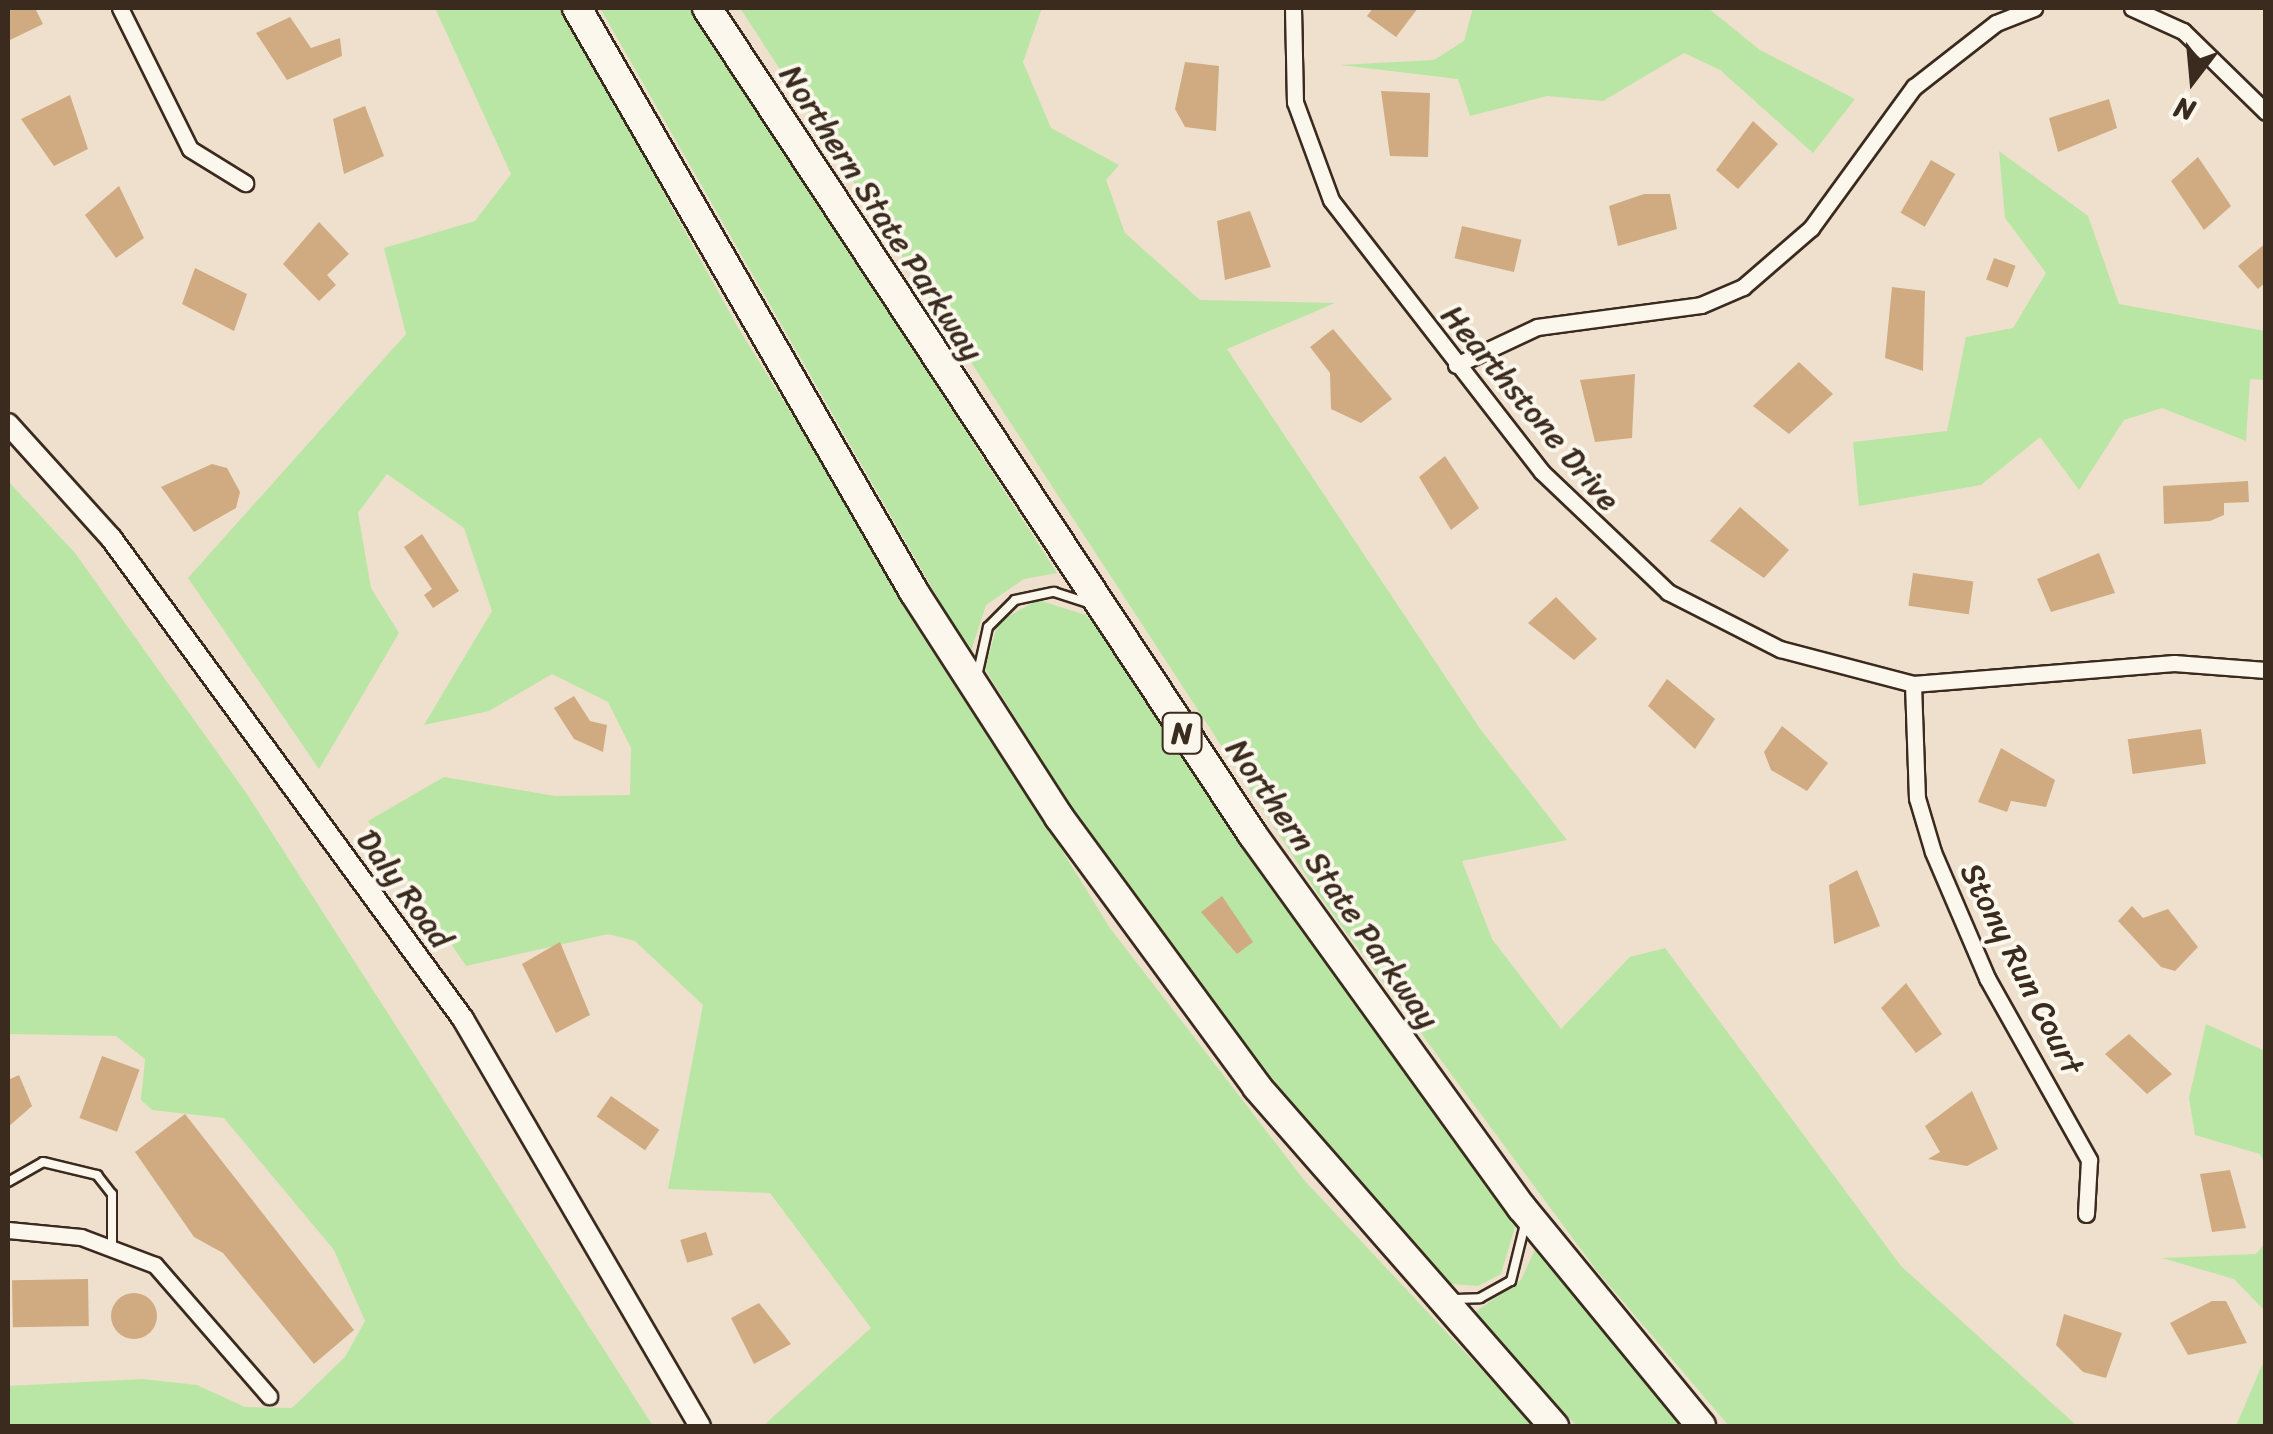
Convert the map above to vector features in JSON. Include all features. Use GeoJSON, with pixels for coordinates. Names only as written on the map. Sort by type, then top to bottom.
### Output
{"type":"FeatureCollection","features":[{"type":"Feature","properties":{"kind":"highway"},"geometry":{"type":"LineString","coordinates":[[576,8],[979,697],[1216,1033],[1427,1289],[1554,1426]]}},
{"type":"Feature","properties":{"kind":"highway","name":"Northern State Parkway"},"geometry":{"type":"LineString","coordinates":[[707,8],[1099,610],[1522,1208],[1701,1426]]}},
{"type":"Feature","properties":{"kind":"main road","name":"Daly Road"},"geometry":{"type":"LineString","coordinates":[[8,424],[110,538],[463,1019],[700,1426]]}},
{"type":"Feature","properties":{"kind":"street"},"geometry":{"type":"LineString","coordinates":[[120,8],[190,149],[245,183]]}},
{"type":"Feature","properties":{"kind":"street","name":"Hearthstone Drive"},"geometry":{"type":"LineString","coordinates":[[1293,8],[1294,102],[1331,200],[1456,365],[1587,523],[1668,592],[1780,649],[1914,684],[2174,663],[2266,670]]}},
{"type":"Feature","properties":{"kind":"street"},"geometry":{"type":"LineString","coordinates":[[1456,365],[1536,327],[1701,305],[1742,287],[1811,228],[1914,87],[1996,22],[2034,8]]}},
{"type":"Feature","properties":{"kind":"street"},"geometry":{"type":"LineString","coordinates":[[2132,8],[2183,31],[2266,112]]}},
{"type":"Feature","properties":{"kind":"street","name":"Stony Run Court"},"geometry":{"type":"LineString","coordinates":[[1914,684],[1915,780],[1933,852],[1987,978],[2089,1160],[2086,1214]]}},
{"type":"Feature","properties":{"kind":"street"},"geometry":{"type":"LineString","coordinates":[[8,1230],[112,1246],[183,1290],[269,1396]]}},
{"type":"Feature","properties":{"kind":"lane"},"geometry":{"type":"LineString","coordinates":[[979,697],[982,639],[1015,600],[1054,592],[1099,610]]}},
{"type":"Feature","properties":{"kind":"lane"},"geometry":{"type":"LineString","coordinates":[[8,1182],[44,1162],[97,1175],[112,1194],[112,1246]]}},
{"type":"Feature","properties":{"kind":"lane"},"geometry":{"type":"LineString","coordinates":[[1427,1289],[1469,1300],[1511,1281],[1524,1250],[1522,1208]]}},
{"type":"Feature","properties":{"kind":"green space"},"geometry":{"type":"Polygon","coordinates":[[[435,8],[562,8],[737,326],[1110,928],[1304,1180],[1534,1426],[763,1426],[871,1328],[770,1193],[668,1189],[703,1005],[635,941],[608,934],[466,966],[368,821],[444,777],[555,796],[630,795],[631,748],[608,702],[552,674],[489,711],[424,725],[492,611],[464,528],[387,474],[358,513],[371,588],[399,633],[319,769],[188,578],[406,334],[384,248],[475,221],[511,174],[435,8]]]}},
{"type":"Feature","properties":{"kind":"green space"},"geometry":{"type":"Polygon","coordinates":[[[600,8],[693,8],[1057,573],[1024,579],[986,605],[970,654],[600,8]]]}},
{"type":"Feature","properties":{"kind":"green space"},"geometry":{"type":"Polygon","coordinates":[[[740,8],[1042,8],[1023,62],[1051,128],[1119,165],[1106,180],[1125,233],[1200,300],[1335,303],[1227,349],[1481,730],[1567,840],[1462,861],[1492,939],[1561,1029],[1630,957],[1665,948],[1901,1266],[2077,1426],[1729,1426],[1597,1271],[1318,894],[740,8]]]}},
{"type":"Feature","properties":{"kind":"green space"},"geometry":{"type":"Polygon","coordinates":[[[1473,8],[1708,8],[1760,50],[1855,99],[1813,153],[1720,70],[1684,53],[1603,101],[1547,96],[1470,116],[1458,79],[1340,65],[1434,60],[1464,41],[1473,8]]]}},
{"type":"Feature","properties":{"kind":"green space"},"geometry":{"type":"Polygon","coordinates":[[[1999,151],[2088,216],[2119,304],[2265,331],[2265,380],[2250,379],[2246,441],[2162,408],[2124,420],[2079,490],[2040,437],[1981,485],[1859,506],[1853,442],[1947,431],[1966,337],[2013,328],[2046,273],[2005,218],[1999,151]]]}},
{"type":"Feature","properties":{"kind":"green space"},"geometry":{"type":"Polygon","coordinates":[[[8,481],[75,553],[247,794],[653,1426],[8,1426],[8,1386],[143,1379],[197,1385],[245,1407],[292,1408],[345,1357],[365,1321],[334,1250],[224,1118],[152,1110],[141,1100],[145,1059],[116,1036],[8,1034],[8,481]]]}},
{"type":"Feature","properties":{"kind":"green space"},"geometry":{"type":"Polygon","coordinates":[[[1038,600],[1086,615],[1104,636],[1517,1220],[1501,1274],[1478,1286],[1452,1284],[1418,1258],[1178,963],[1087,833],[985,669],[998,622],[1038,600]]]}},
{"type":"Feature","properties":{"kind":"green space"},"geometry":{"type":"Polygon","coordinates":[[[2206,1024],[2265,1051],[2265,1165],[2260,1154],[2195,1135],[2189,1098],[2206,1024]]]}},
{"type":"Feature","properties":{"kind":"green space"},"geometry":{"type":"Polygon","coordinates":[[[2265,1243],[2265,1311],[2234,1279],[2162,1258],[2256,1254],[2265,1243]]]}},
{"type":"Feature","properties":{"kind":"green space"},"geometry":{"type":"Polygon","coordinates":[[[1537,1245],[1697,1426],[1577,1426],[1528,1377],[1475,1312],[1521,1280],[1537,1245]]]}},
{"type":"Feature","properties":{"kind":"green space"},"geometry":{"type":"Polygon","coordinates":[[[2265,1358],[2265,1426],[2236,1426],[2265,1358]]]}},
{"type":"Feature","properties":{"kind":"building"},"geometry":{"type":"Polygon","coordinates":[[[8,8],[35,8],[43,24],[8,41],[8,8]]]}},
{"type":"Feature","properties":{"kind":"building"},"geometry":{"type":"Polygon","coordinates":[[[1373,8],[1418,8],[1396,37],[1367,16],[1373,8]]]}},
{"type":"Feature","properties":{"kind":"building"},"geometry":{"type":"Polygon","coordinates":[[[290,17],[311,48],[340,38],[342,56],[287,80],[256,33],[290,17]]]}},
{"type":"Feature","properties":{"kind":"building"},"geometry":{"type":"Polygon","coordinates":[[[1185,62],[1219,66],[1216,131],[1185,127],[1175,109],[1185,62]]]}},
{"type":"Feature","properties":{"kind":"building"},"geometry":{"type":"Polygon","coordinates":[[[1381,91],[1430,93],[1428,157],[1390,156],[1381,91]]]}},
{"type":"Feature","properties":{"kind":"building"},"geometry":{"type":"Polygon","coordinates":[[[70,95],[88,149],[54,166],[21,119],[70,95]]]}},
{"type":"Feature","properties":{"kind":"building"},"geometry":{"type":"Polygon","coordinates":[[[2109,99],[2117,128],[2058,152],[2049,118],[2109,99]]]}},
{"type":"Feature","properties":{"kind":"building"},"geometry":{"type":"Polygon","coordinates":[[[365,106],[384,156],[344,174],[333,119],[365,106]]]}},
{"type":"Feature","properties":{"kind":"building"},"geometry":{"type":"Polygon","coordinates":[[[1753,121],[1778,144],[1738,189],[1716,170],[1753,121]]]}},
{"type":"Feature","properties":{"kind":"building"},"geometry":{"type":"Polygon","coordinates":[[[2198,157],[2231,206],[2204,230],[2171,181],[2198,157]]]}},
{"type":"Feature","properties":{"kind":"building"},"geometry":{"type":"Polygon","coordinates":[[[1931,160],[1955,174],[1925,227],[1900,213],[1931,160]]]}},
{"type":"Feature","properties":{"kind":"building"},"geometry":{"type":"Polygon","coordinates":[[[119,186],[144,238],[116,258],[85,215],[119,186]]]}},
{"type":"Feature","properties":{"kind":"building"},"geometry":{"type":"Polygon","coordinates":[[[1644,194],[1670,194],[1677,229],[1618,246],[1609,206],[1644,194]]]}},
{"type":"Feature","properties":{"kind":"building"},"geometry":{"type":"Polygon","coordinates":[[[1250,211],[1271,267],[1225,280],[1217,221],[1250,211]]]}},
{"type":"Feature","properties":{"kind":"building"},"geometry":{"type":"Polygon","coordinates":[[[319,222],[349,254],[327,275],[336,285],[319,301],[283,264],[319,222]]]}},
{"type":"Feature","properties":{"kind":"building"},"geometry":{"type":"Polygon","coordinates":[[[1462,226],[1521,240],[1514,272],[1455,258],[1462,226]]]}},
{"type":"Feature","properties":{"kind":"building"},"geometry":{"type":"Polygon","coordinates":[[[2266,243],[2266,282],[2258,289],[2238,266],[2266,243]]]}},
{"type":"Feature","properties":{"kind":"building"},"geometry":{"type":"Polygon","coordinates":[[[1994,258],[2016,266],[2008,287],[1986,280],[1994,258]]]}},
{"type":"Feature","properties":{"kind":"building"},"geometry":{"type":"Polygon","coordinates":[[[195,268],[247,294],[234,331],[182,304],[195,268]]]}},
{"type":"Feature","properties":{"kind":"building"},"geometry":{"type":"Polygon","coordinates":[[[1892,287],[1925,291],[1923,371],[1885,358],[1892,287]]]}},
{"type":"Feature","properties":{"kind":"building"},"geometry":{"type":"Polygon","coordinates":[[[1333,329],[1392,399],[1361,423],[1331,409],[1330,373],[1310,347],[1333,329]]]}},
{"type":"Feature","properties":{"kind":"building"},"geometry":{"type":"Polygon","coordinates":[[[1799,362],[1833,394],[1789,434],[1753,406],[1799,362]]]}},
{"type":"Feature","properties":{"kind":"building"},"geometry":{"type":"Polygon","coordinates":[[[1635,374],[1632,438],[1595,442],[1580,380],[1635,374]]]}},
{"type":"Feature","properties":{"kind":"building"},"geometry":{"type":"Polygon","coordinates":[[[1445,456],[1479,508],[1451,530],[1419,477],[1445,456]]]}},
{"type":"Feature","properties":{"kind":"building"},"geometry":{"type":"Polygon","coordinates":[[[212,464],[227,468],[240,492],[236,508],[194,532],[161,487],[212,464]]]}},
{"type":"Feature","properties":{"kind":"building"},"geometry":{"type":"Polygon","coordinates":[[[2248,481],[2249,502],[2224,503],[2224,515],[2210,521],[2164,524],[2163,486],[2248,481]]]}},
{"type":"Feature","properties":{"kind":"building"},"geometry":{"type":"Polygon","coordinates":[[[1740,507],[1789,550],[1764,578],[1710,541],[1740,507]]]}},
{"type":"Feature","properties":{"kind":"building"},"geometry":{"type":"Polygon","coordinates":[[[422,534],[459,591],[433,608],[424,595],[432,589],[404,547],[422,534]]]}},
{"type":"Feature","properties":{"kind":"building"},"geometry":{"type":"Polygon","coordinates":[[[2099,553],[2115,593],[2051,612],[2037,579],[2099,553]]]}},
{"type":"Feature","properties":{"kind":"building"},"geometry":{"type":"Polygon","coordinates":[[[1913,573],[1973,581],[1969,614],[1908,606],[1913,573]]]}},
{"type":"Feature","properties":{"kind":"building"},"geometry":{"type":"Polygon","coordinates":[[[1556,597],[1597,639],[1574,660],[1528,623],[1556,597]]]}},
{"type":"Feature","properties":{"kind":"building"},"geometry":{"type":"Polygon","coordinates":[[[1667,679],[1715,719],[1695,749],[1648,706],[1667,679]]]}},
{"type":"Feature","properties":{"kind":"building"},"geometry":{"type":"Polygon","coordinates":[[[574,696],[590,721],[607,725],[603,752],[574,739],[554,708],[574,696]]]}},
{"type":"Feature","properties":{"kind":"building"},"geometry":{"type":"Polygon","coordinates":[[[1782,726],[1828,763],[1807,791],[1771,770],[1764,752],[1782,726]]]}},
{"type":"Feature","properties":{"kind":"building"},"geometry":{"type":"Polygon","coordinates":[[[2201,729],[2206,764],[2133,774],[2128,739],[2201,729]]]}},
{"type":"Feature","properties":{"kind":"building"},"geometry":{"type":"Polygon","coordinates":[[[2001,748],[2055,780],[2046,807],[2011,801],[2007,812],[1978,802],[2001,748]]]}},
{"type":"Feature","properties":{"kind":"building"},"geometry":{"type":"Polygon","coordinates":[[[1857,870],[1880,926],[1834,944],[1829,885],[1857,870]]]}},
{"type":"Feature","properties":{"kind":"building"},"geometry":{"type":"Polygon","coordinates":[[[1222,896],[1253,942],[1237,954],[1201,912],[1222,896]]]}},
{"type":"Feature","properties":{"kind":"building"},"geometry":{"type":"Polygon","coordinates":[[[2132,906],[2143,918],[2168,909],[2198,947],[2175,971],[2161,967],[2118,921],[2132,906]]]}},
{"type":"Feature","properties":{"kind":"building"},"geometry":{"type":"Polygon","coordinates":[[[560,942],[590,1015],[556,1033],[522,964],[560,942]]]}},
{"type":"Feature","properties":{"kind":"building"},"geometry":{"type":"Polygon","coordinates":[[[1906,983],[1942,1034],[1916,1053],[1881,1008],[1906,983]]]}},
{"type":"Feature","properties":{"kind":"building"},"geometry":{"type":"Polygon","coordinates":[[[2129,1034],[2172,1074],[2147,1094],[2105,1054],[2129,1034]]]}},
{"type":"Feature","properties":{"kind":"building"},"geometry":{"type":"Polygon","coordinates":[[[102,1056],[140,1070],[117,1132],[79,1118],[102,1056]]]}},
{"type":"Feature","properties":{"kind":"building"},"geometry":{"type":"Polygon","coordinates":[[[19,1075],[32,1106],[8,1127],[8,1080],[19,1075]]]}},
{"type":"Feature","properties":{"kind":"building"},"geometry":{"type":"Polygon","coordinates":[[[1972,1091],[1998,1149],[1967,1166],[1928,1159],[1940,1152],[1925,1126],[1972,1091]]]}},
{"type":"Feature","properties":{"kind":"building"},"geometry":{"type":"Polygon","coordinates":[[[611,1096],[659,1130],[645,1150],[597,1116],[611,1096]]]}},
{"type":"Feature","properties":{"kind":"building"},"geometry":{"type":"Polygon","coordinates":[[[185,1114],[354,1330],[314,1364],[223,1253],[194,1237],[135,1152],[185,1114]]]}},
{"type":"Feature","properties":{"kind":"building"},"geometry":{"type":"Polygon","coordinates":[[[2230,1170],[2246,1228],[2212,1232],[2200,1174],[2230,1170]]]}},
{"type":"Feature","properties":{"kind":"building"},"geometry":{"type":"Polygon","coordinates":[[[706,1232],[713,1255],[687,1263],[680,1240],[706,1232]]]}},
{"type":"Feature","properties":{"kind":"building"},"geometry":{"type":"Polygon","coordinates":[[[88,1279],[89,1326],[13,1327],[12,1280],[88,1279]]]}},
{"type":"Feature","properties":{"kind":"building"},"geometry":{"type":"Polygon","coordinates":[[[134,1293],[150,1300],[157,1316],[150,1332],[134,1339],[118,1332],[111,1316],[118,1300],[134,1293]]]}},
{"type":"Feature","properties":{"kind":"building"},"geometry":{"type":"Polygon","coordinates":[[[2212,1301],[2226,1301],[2247,1343],[2188,1355],[2170,1323],[2212,1301]]]}},
{"type":"Feature","properties":{"kind":"building"},"geometry":{"type":"Polygon","coordinates":[[[759,1303],[791,1344],[754,1364],[731,1318],[759,1303]]]}},
{"type":"Feature","properties":{"kind":"building"},"geometry":{"type":"Polygon","coordinates":[[[2064,1314],[2122,1333],[2106,1378],[2083,1372],[2056,1345],[2064,1314]]]}}]}
